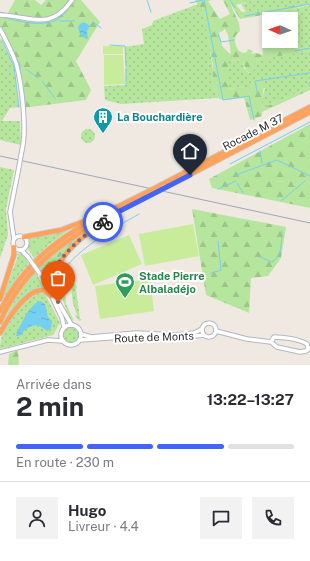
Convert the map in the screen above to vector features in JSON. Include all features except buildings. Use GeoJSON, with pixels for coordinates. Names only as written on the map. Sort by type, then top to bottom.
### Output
{"type":"FeatureCollection","features":[{"type":"Feature","properties":{"kind":"highway","name":"Rocade M 37"},"geometry":{"type":"LineString","coordinates":[[0,311],[18,281],[40,256],[68,234],[310,107]]}},
{"type":"Feature","properties":{"kind":"highway","name":"Rocade M 37"},"geometry":{"type":"LineString","coordinates":[[0,322],[18,288],[44,259],[70,238],[310,112]]}},
{"type":"Feature","properties":{"kind":"highway"},"geometry":{"type":"LineString","coordinates":[[22,237],[61,230],[103,215]]}},
{"type":"Feature","properties":{"kind":"highway"},"geometry":{"type":"LineString","coordinates":[[52,290],[53,275],[68,252],[82,238],[112,215]]}},
{"type":"Feature","properties":{"kind":"highway"},"geometry":{"type":"LineString","coordinates":[[0,299],[14,255],[14,247]]}},
{"type":"Feature","properties":{"kind":"highway"},"geometry":{"type":"LineString","coordinates":[[0,333],[14,311],[34,292],[44,290],[51,296]]}},
{"type":"Feature","properties":{"kind":"main road"},"geometry":{"type":"LineString","coordinates":[[0,15],[33,21],[56,17],[64,12],[72,0]]}},
{"type":"Feature","properties":{"kind":"main road"},"geometry":{"type":"LineString","coordinates":[[0,29],[14,58],[18,71],[24,125],[22,150],[12,200],[11,220],[14,247],[29,256],[52,290],[71,324],[78,327],[81,334],[80,340],[71,345],[63,341],[51,340],[0,352]]}},
{"type":"Feature","properties":{"kind":"main road"},"geometry":{"type":"LineString","coordinates":[[12,200],[13,223],[16,232],[26,241],[29,256]]}},
{"type":"Feature","properties":{"kind":"main road"},"geometry":{"type":"LineString","coordinates":[[14,240],[22,237]]}},
{"type":"Feature","properties":{"kind":"main road"},"geometry":{"type":"LineString","coordinates":[[21,250],[26,246]]}},
{"type":"Feature","properties":{"kind":"main road"},"geometry":{"type":"LineString","coordinates":[[41,273],[62,318],[64,327],[61,333],[51,340]]}},
{"type":"Feature","properties":{"kind":"main road"},"geometry":{"type":"LineString","coordinates":[[210,322],[215,326],[216,331],[212,336],[204,335],[202,329],[204,325],[210,322]]}},
{"type":"Feature","properties":{"kind":"main road"},"geometry":{"type":"LineString","coordinates":[[64,327],[71,324]]}},
{"type":"Feature","properties":{"kind":"main road","name":"Route de Monts"},"geometry":{"type":"LineString","coordinates":[[81,334],[91,337],[136,333],[178,335],[194,333],[202,329]]}},
{"type":"Feature","properties":{"kind":"main road"},"geometry":{"type":"LineString","coordinates":[[216,331],[247,339],[271,342],[274,346],[300,352],[306,351],[309,348],[305,342],[278,337],[274,338],[271,342]]}},
{"type":"Feature","properties":{"kind":"main road"},"geometry":{"type":"LineString","coordinates":[[61,333],[63,341]]}},
{"type":"Feature","properties":{"kind":"main road","name":"Route de Monts"},"geometry":{"type":"LineString","coordinates":[[80,340],[137,336],[173,338],[204,335]]}},
{"type":"Feature","properties":{"kind":"green space"},"geometry":{"type":"Polygon","coordinates":[[[15,0],[35,0],[41,5],[46,0],[81,0],[100,22],[76,61],[91,90],[86,100],[22,108],[18,71],[0,29],[0,16],[6,16],[15,0]]]}},
{"type":"Feature","properties":{"kind":"green space"},"geometry":{"type":"Polygon","coordinates":[[[195,0],[212,0],[208,1],[220,19],[230,14],[223,0],[254,0],[236,5],[242,12],[310,4],[289,10],[289,12],[262,12],[262,15],[240,19],[230,3],[239,23],[240,31],[237,33],[235,40],[239,51],[243,53],[248,52],[248,49],[253,51],[251,54],[256,53],[263,55],[262,48],[297,49],[310,47],[310,51],[257,60],[256,67],[251,73],[246,71],[243,61],[228,60],[228,89],[253,86],[253,79],[264,79],[262,101],[263,108],[310,87],[310,90],[262,112],[262,116],[250,120],[244,98],[223,100],[218,98],[213,85],[213,65],[204,13],[195,0]],[[225,29],[219,33],[222,46],[231,54],[228,35],[225,29]]]}},
{"type":"Feature","properties":{"kind":"green space"},"geometry":{"type":"Polygon","coordinates":[[[254,0],[310,0],[310,4],[246,12],[241,4],[254,0]]]}},
{"type":"Feature","properties":{"kind":"green space"},"geometry":{"type":"Polygon","coordinates":[[[198,4],[204,13],[213,70],[213,85],[218,98],[121,104],[105,100],[104,86],[126,85],[125,47],[144,44],[142,29],[152,25],[153,21],[198,4]]]}},
{"type":"Feature","properties":{"kind":"green space"},"geometry":{"type":"Polygon","coordinates":[[[310,5],[310,47],[297,49],[298,12],[289,12],[289,10],[310,5]]]}},
{"type":"Feature","properties":{"kind":"green space"},"geometry":{"type":"Polygon","coordinates":[[[0,38],[14,66],[19,107],[10,108],[2,121],[20,121],[21,145],[0,140],[0,38]]]}},
{"type":"Feature","properties":{"kind":"green space"},"geometry":{"type":"Polygon","coordinates":[[[103,46],[123,46],[123,54],[103,54],[103,46]]]}},
{"type":"Feature","properties":{"kind":"green space"},"geometry":{"type":"Polygon","coordinates":[[[310,51],[310,87],[263,108],[261,102],[265,88],[253,86],[228,89],[228,60],[243,61],[246,71],[251,73],[256,67],[256,60],[310,51]]]}},
{"type":"Feature","properties":{"kind":"green space"},"geometry":{"type":"Polygon","coordinates":[[[104,55],[123,55],[125,84],[104,85],[104,55]]]}},
{"type":"Feature","properties":{"kind":"green space"},"geometry":{"type":"Polygon","coordinates":[[[310,124],[310,208],[212,188],[209,179],[310,124]]]}},
{"type":"Feature","properties":{"kind":"green space"},"geometry":{"type":"Polygon","coordinates":[[[88,129],[93,131],[95,136],[93,141],[88,143],[83,141],[81,136],[83,131],[88,129]]]}},
{"type":"Feature","properties":{"kind":"green space"},"geometry":{"type":"Polygon","coordinates":[[[0,167],[14,170],[6,209],[8,235],[0,258],[0,167]]]}},
{"type":"Feature","properties":{"kind":"green space"},"geometry":{"type":"Polygon","coordinates":[[[192,209],[286,227],[281,258],[268,276],[251,278],[249,313],[206,295],[192,209]]]}},
{"type":"Feature","properties":{"kind":"green space"},"geometry":{"type":"Polygon","coordinates":[[[193,224],[199,256],[145,266],[139,234],[193,224]]]}},
{"type":"Feature","properties":{"kind":"green space"},"geometry":{"type":"Polygon","coordinates":[[[69,229],[34,258],[28,249],[28,239],[69,229]]]}},
{"type":"Feature","properties":{"kind":"green space"},"geometry":{"type":"Polygon","coordinates":[[[85,232],[56,267],[50,282],[39,267],[54,253],[85,232]]]}},
{"type":"Feature","properties":{"kind":"green space"},"geometry":{"type":"Polygon","coordinates":[[[129,235],[142,264],[93,285],[81,255],[129,235]]]}},
{"type":"Feature","properties":{"kind":"green space"},"geometry":{"type":"Polygon","coordinates":[[[44,239],[49,242],[33,257],[30,246],[37,245],[35,240],[44,239]]]}},
{"type":"Feature","properties":{"kind":"green space"},"geometry":{"type":"Polygon","coordinates":[[[71,242],[73,242],[57,261],[51,272],[45,272],[41,267],[71,242]]]}},
{"type":"Feature","properties":{"kind":"green space"},"geometry":{"type":"Polygon","coordinates":[[[21,253],[29,263],[1,302],[18,256],[17,254],[21,253]]]}},
{"type":"Feature","properties":{"kind":"green space"},"geometry":{"type":"Polygon","coordinates":[[[35,271],[44,288],[15,307],[2,324],[18,293],[35,271]]]}},
{"type":"Feature","properties":{"kind":"green space"},"geometry":{"type":"Polygon","coordinates":[[[62,275],[67,277],[67,279],[64,279],[66,304],[74,321],[69,317],[60,292],[62,275]]]}},
{"type":"Feature","properties":{"kind":"green space","name":"Stade Pierre Albaladéjo"},"geometry":{"type":"Polygon","coordinates":[[[150,279],[154,311],[100,319],[95,286],[150,279]]]}},
{"type":"Feature","properties":{"kind":"green space"},"geometry":{"type":"Polygon","coordinates":[[[70,283],[74,283],[77,287],[80,319],[82,319],[80,321],[75,316],[77,315],[73,304],[71,286],[69,286],[70,283]]]}},
{"type":"Feature","properties":{"kind":"green space"},"geometry":{"type":"Polygon","coordinates":[[[37,292],[44,292],[60,323],[53,335],[0,349],[3,332],[7,324],[17,310],[37,292]]]}},
{"type":"Feature","properties":{"kind":"green space"},"geometry":{"type":"Polygon","coordinates":[[[68,327],[74,327],[79,332],[77,341],[74,343],[68,343],[63,338],[63,332],[68,327]]]}},
{"type":"Feature","properties":{"kind":"green space"},"geometry":{"type":"Polygon","coordinates":[[[18,350],[19,365],[8,365],[9,354],[18,350]]]}},
{"type":"Feature","properties":{"kind":"water"},"geometry":{"type":"Polygon","coordinates":[[[84,22],[90,26],[87,31],[88,38],[86,39],[80,34],[78,28],[80,24],[84,22]]]}},
{"type":"Feature","properties":{"kind":"water"},"geometry":{"type":"Polygon","coordinates":[[[40,301],[45,304],[48,317],[52,321],[51,328],[47,331],[35,325],[19,336],[16,336],[29,310],[40,301]]]}},
{"type":"Feature","properties":{"kind":"waterway"},"geometry":{"type":"LineString","coordinates":[[2,17],[30,23],[52,22],[63,15],[74,0]]}},
{"type":"Feature","properties":{"kind":"waterway"},"geometry":{"type":"LineString","coordinates":[[147,0],[151,12]]}},
{"type":"Feature","properties":{"kind":"waterway"},"geometry":{"type":"LineString","coordinates":[[190,3],[203,0]]}},
{"type":"Feature","properties":{"kind":"waterway"},"geometry":{"type":"LineString","coordinates":[[204,0],[223,100],[249,96],[254,120]]}},
{"type":"Feature","properties":{"kind":"waterway"},"geometry":{"type":"LineString","coordinates":[[230,0],[235,8]]}},
{"type":"Feature","properties":{"kind":"waterway"},"geometry":{"type":"LineString","coordinates":[[245,16],[310,4]]}},
{"type":"Feature","properties":{"kind":"waterway"},"geometry":{"type":"LineString","coordinates":[[0,12],[8,14]]}},
{"type":"Feature","properties":{"kind":"waterway"},"geometry":{"type":"LineString","coordinates":[[60,21],[74,21]]}},
{"type":"Feature","properties":{"kind":"waterway"},"geometry":{"type":"LineString","coordinates":[[90,26],[93,22],[101,28]]}},
{"type":"Feature","properties":{"kind":"waterway"},"geometry":{"type":"LineString","coordinates":[[218,34],[221,42],[234,40]]}},
{"type":"Feature","properties":{"kind":"waterway"},"geometry":{"type":"LineString","coordinates":[[2,40],[14,67],[19,107]]}},
{"type":"Feature","properties":{"kind":"waterway"},"geometry":{"type":"LineString","coordinates":[[110,45],[125,46],[126,66]]}},
{"type":"Feature","properties":{"kind":"waterway"},"geometry":{"type":"LineString","coordinates":[[295,51],[310,48]]}},
{"type":"Feature","properties":{"kind":"waterway"},"geometry":{"type":"LineString","coordinates":[[15,56],[20,65],[20,72]]}},
{"type":"Feature","properties":{"kind":"waterway"},"geometry":{"type":"LineString","coordinates":[[126,69],[126,85]]}},
{"type":"Feature","properties":{"kind":"waterway"},"geometry":{"type":"LineString","coordinates":[[27,70],[38,78]]}},
{"type":"Feature","properties":{"kind":"waterway"},"geometry":{"type":"LineString","coordinates":[[258,96],[255,81],[309,73]]}},
{"type":"Feature","properties":{"kind":"waterway"},"geometry":{"type":"LineString","coordinates":[[42,81],[55,98]]}},
{"type":"Feature","properties":{"kind":"waterway"},"geometry":{"type":"LineString","coordinates":[[230,164],[310,122]]}},
{"type":"Feature","properties":{"kind":"waterway"},"geometry":{"type":"LineString","coordinates":[[260,151],[262,163]]}},
{"type":"Feature","properties":{"kind":"waterway"},"geometry":{"type":"LineString","coordinates":[[236,175],[277,160],[310,176]]}},
{"type":"Feature","properties":{"kind":"waterway"},"geometry":{"type":"LineString","coordinates":[[218,189],[236,181]]}},
{"type":"Feature","properties":{"kind":"waterway"},"geometry":{"type":"LineString","coordinates":[[281,201],[305,181]]}},
{"type":"Feature","properties":{"kind":"waterway"},"geometry":{"type":"LineString","coordinates":[[237,183],[243,193]]}},
{"type":"Feature","properties":{"kind":"waterway"},"geometry":{"type":"LineString","coordinates":[[57,287],[60,276],[67,265],[90,244],[139,214]]}},
{"type":"Feature","properties":{"kind":"waterway"},"geometry":{"type":"LineString","coordinates":[[260,257],[272,262],[276,259],[281,248],[282,231]]}},
{"type":"Feature","properties":{"kind":"waterway"},"geometry":{"type":"LineString","coordinates":[[211,273],[221,270],[218,241]]}},
{"type":"Feature","properties":{"kind":"waterway"},"geometry":{"type":"LineString","coordinates":[[57,288],[62,300]]}},
{"type":"Feature","properties":{"kind":"railway"},"geometry":{"type":"LineString","coordinates":[[0,156],[310,223]]}},
{"type":"Feature","properties":{"kind":"way so far"},"geometry":{"type":"LineString","coordinates":[[58,302],[52,290],[53,275],[68,252],[76,243],[103,222]]}},
{"type":"Feature","properties":{"kind":"place","name":"La Bouchardière"},"geometry":{"type":"Point","coordinates":[103,134]}},
{"type":"Feature","properties":{"kind":"place","name":"Stade Pierre Albaladéjo"},"geometry":{"type":"Point","coordinates":[125,299]}},
{"type":"Feature","properties":{"kind":"route"},"geometry":{"type":"LineString","coordinates":[[103,222],[112,215],[190,175]]}}]}
